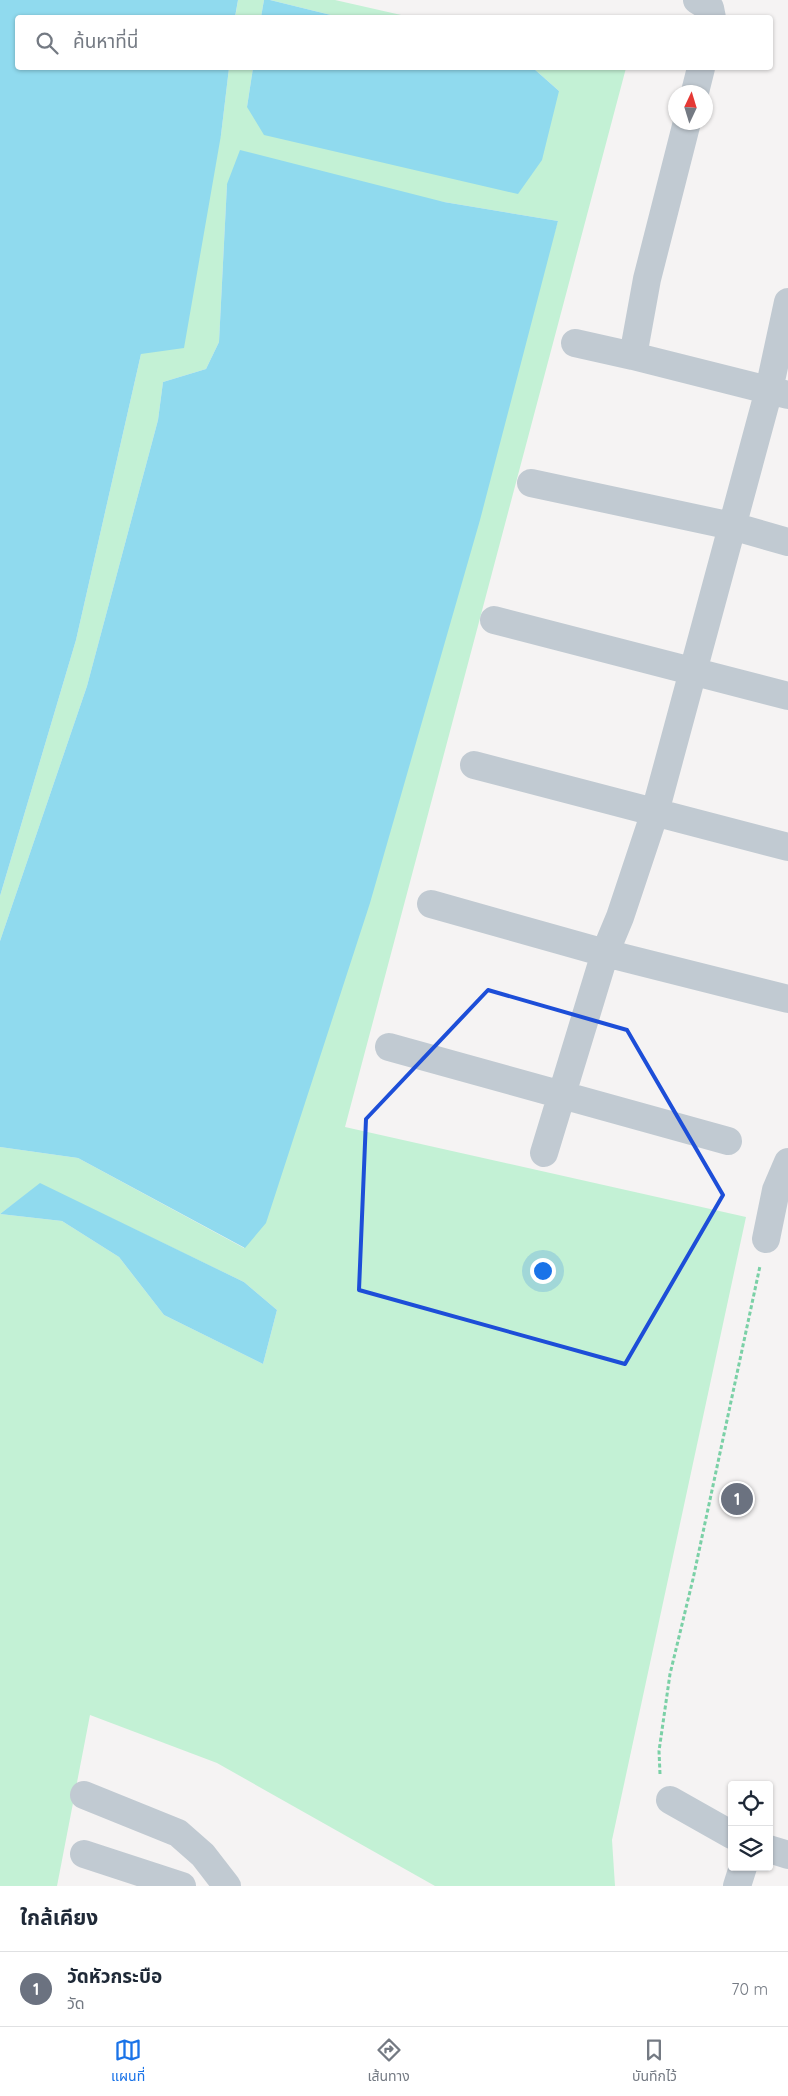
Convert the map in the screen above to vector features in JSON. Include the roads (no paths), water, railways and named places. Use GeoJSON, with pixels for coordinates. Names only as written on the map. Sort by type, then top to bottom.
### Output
{"type":"FeatureCollection","features":[{"type":"Feature","properties":{"kind":"street"},"geometry":{"type":"LineString","coordinates":[[698,0],[710,8],[711,15]]}},
{"type":"Feature","properties":{"kind":"street"},"geometry":{"type":"LineString","coordinates":[[697,85],[701,70]]}},
{"type":"Feature","properties":{"kind":"street"},"geometry":{"type":"LineString","coordinates":[[633,356],[647,279],[685,130]]}},
{"type":"Feature","properties":{"kind":"street"},"geometry":{"type":"LineString","coordinates":[[544,1153],[564,1094],[605,953],[655,812],[732,526],[778,393],[788,302]]}},
{"type":"Feature","properties":{"kind":"street"},"geometry":{"type":"LineString","coordinates":[[575,343],[778,393]]}},
{"type":"Feature","properties":{"kind":"street"},"geometry":{"type":"LineString","coordinates":[[531,483],[732,526],[788,542]]}},
{"type":"Feature","properties":{"kind":"street"},"geometry":{"type":"LineString","coordinates":[[494,620],[788,696]]}},
{"type":"Feature","properties":{"kind":"street"},"geometry":{"type":"LineString","coordinates":[[474,765],[788,847]]}},
{"type":"Feature","properties":{"kind":"street"},"geometry":{"type":"LineString","coordinates":[[431,904],[605,953],[788,1000]]}},
{"type":"Feature","properties":{"kind":"street"},"geometry":{"type":"LineString","coordinates":[[389,1047],[728,1141]]}},
{"type":"Feature","properties":{"kind":"street"},"geometry":{"type":"LineString","coordinates":[[766,1239],[776,1190],[788,1162]]}},
{"type":"Feature","properties":{"kind":"street"},"geometry":{"type":"LineString","coordinates":[[84,1795],[178,1833],[203,1856],[227,1886]]}},
{"type":"Feature","properties":{"kind":"street"},"geometry":{"type":"LineString","coordinates":[[670,1800],[728,1833]]}},
{"type":"Feature","properties":{"kind":"street"},"geometry":{"type":"LineString","coordinates":[[773,1850],[788,1855]]}},
{"type":"Feature","properties":{"kind":"street"},"geometry":{"type":"LineString","coordinates":[[84,1854],[182,1886]]}},
{"type":"Feature","properties":{"kind":"street"},"geometry":{"type":"LineString","coordinates":[[737,1886],[743,1871]]}},
{"type":"Feature","properties":{"kind":"water"},"geometry":{"type":"Polygon","coordinates":[[[0,0],[238,0],[235,15],[15,15],[15,70],[229,70],[221,135],[184,348],[141,354],[76,640],[0,896],[0,0]]]}},
{"type":"Feature","properties":{"kind":"water"},"geometry":{"type":"Polygon","coordinates":[[[264,0],[270,0],[331,15],[261,15],[264,0]]]}},
{"type":"Feature","properties":{"kind":"water"},"geometry":{"type":"Polygon","coordinates":[[[253,70],[535,70],[559,91],[542,160],[518,194],[264,135],[247,107],[253,70]]]}},
{"type":"Feature","properties":{"kind":"water"},"geometry":{"type":"Polygon","coordinates":[[[240,150],[444,202],[558,221],[480,520],[370,903],[266,1223],[245,1248],[78,1158],[0,1147],[0,941],[87,686],[158,420],[163,382],[206,369],[219,342],[227,184],[240,150]]]}},
{"type":"Feature","properties":{"kind":"water"},"geometry":{"type":"Polygon","coordinates":[[[40,1183],[244,1282],[277,1310],[263,1364],[164,1315],[119,1257],[62,1221],[0,1214],[40,1183]]]}},
{"type":"Feature","properties":{"kind":"place","name":"วัดหัวกระบือ"},"geometry":{"type":"Point","coordinates":[737,1499]}}]}
